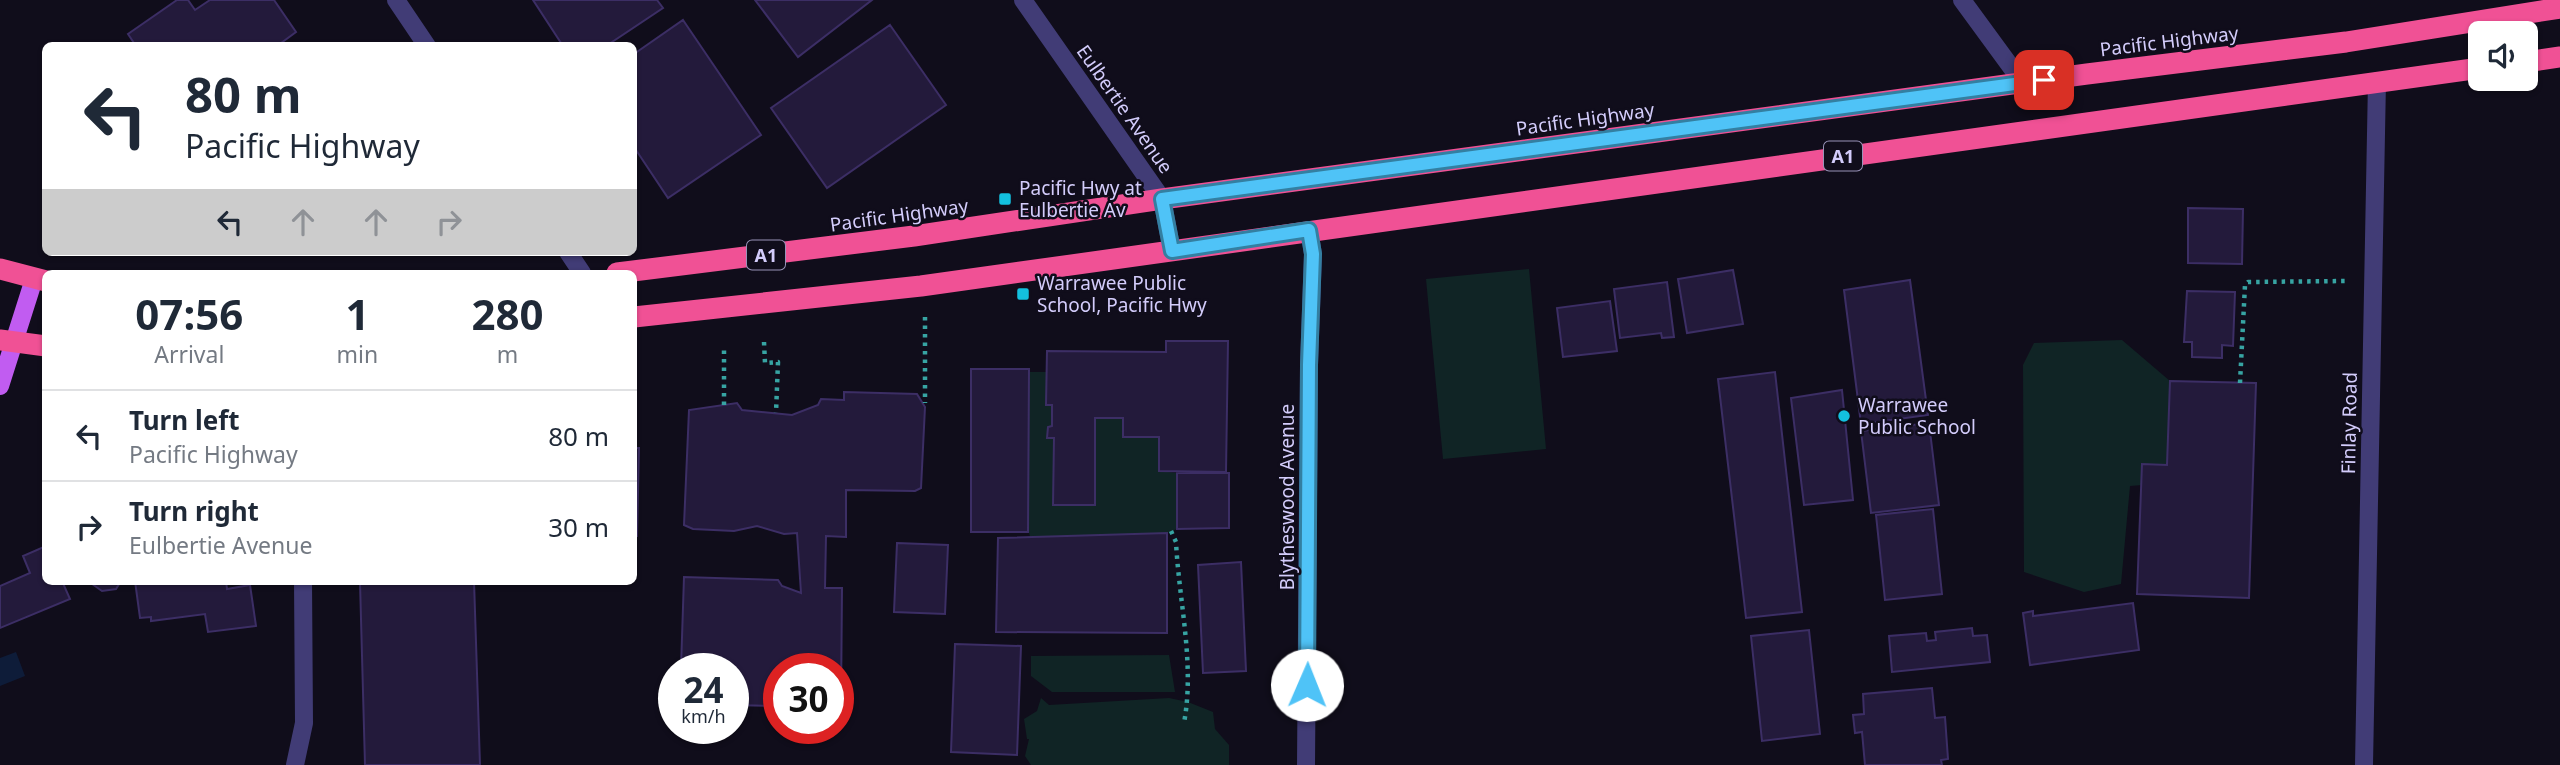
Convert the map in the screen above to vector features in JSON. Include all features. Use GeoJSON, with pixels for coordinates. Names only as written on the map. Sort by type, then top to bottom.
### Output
{"type":"FeatureCollection","features":[{"type":"Feature","properties":{"kind":"highway","name":"Pacific Highway"},"geometry":{"type":"LineString","coordinates":[[637,271],[914,236],[1162,199],[2022,82],[2346,42],[2560,8]]}},
{"type":"Feature","properties":{"kind":"highway"},"geometry":{"type":"LineString","coordinates":[[2538,60],[2560,57]]}},
{"type":"Feature","properties":{"kind":"highway","name":"A1"},"geometry":{"type":"LineString","coordinates":[[637,317],[921,286],[2468,70]]}},
{"type":"Feature","properties":{"kind":"highway"},"geometry":{"type":"LineString","coordinates":[[0,269],[40,280]]}},
{"type":"Feature","properties":{"kind":"highway"},"geometry":{"type":"LineString","coordinates":[[7,342],[42,346]]}},
{"type":"Feature","properties":{"kind":"main road"},"geometry":{"type":"LineString","coordinates":[[0,386],[7,342],[40,280]]}},
{"type":"Feature","properties":{"kind":"street"},"geometry":{"type":"LineString","coordinates":[[396,0],[424,42]]}},
{"type":"Feature","properties":{"kind":"street","name":"Eulbertie Avenue"},"geometry":{"type":"LineString","coordinates":[[1024,0],[1162,199],[1172,251]]}},
{"type":"Feature","properties":{"kind":"street"},"geometry":{"type":"LineString","coordinates":[[1962,0],[2022,82]]}},
{"type":"Feature","properties":{"kind":"street","name":"Finlay Road"},"geometry":{"type":"LineString","coordinates":[[2364,765],[2377,82]]}},
{"type":"Feature","properties":{"kind":"street","name":"Blytheswood Avenue"},"geometry":{"type":"LineString","coordinates":[[1306,765],[1309,365],[1313,254],[1309,230]]}},
{"type":"Feature","properties":{"kind":"street"},"geometry":{"type":"LineString","coordinates":[[295,765],[304,723],[303,585]]}},
{"type":"Feature","properties":{"kind":"path"},"geometry":{"type":"LineString","coordinates":[[2240,383],[2245,285],[2248,282],[2345,281]]}},
{"type":"Feature","properties":{"kind":"path"},"geometry":{"type":"LineString","coordinates":[[925,317],[925,403]]}},
{"type":"Feature","properties":{"kind":"path"},"geometry":{"type":"LineString","coordinates":[[764,342],[765,363],[778,362],[776,413]]}},
{"type":"Feature","properties":{"kind":"path"},"geometry":{"type":"LineString","coordinates":[[724,348],[724,405]]}},
{"type":"Feature","properties":{"kind":"path"},"geometry":{"type":"LineString","coordinates":[[1171,531],[1176,542],[1188,677],[1188,702],[1184,723]]}},
{"type":"Feature","properties":{"kind":"green space"},"geometry":{"type":"Polygon","coordinates":[[[1529,269],[1546,449],[1443,459],[1426,279],[1529,269]]]}},
{"type":"Feature","properties":{"kind":"green space"},"geometry":{"type":"Polygon","coordinates":[[[2122,340],[2170,381],[2167,465],[2142,485],[2130,486],[2121,584],[2084,592],[2024,572],[2023,365],[2034,343],[2122,340]]]}},
{"type":"Feature","properties":{"kind":"green space"},"geometry":{"type":"Polygon","coordinates":[[[1029,372],[1046,372],[1046,404],[1052,405],[1052,426],[1048,428],[1047,437],[1054,438],[1094,505],[1095,418],[1123,418],[1123,437],[1159,437],[1159,471],[1177,473],[1177,529],[1167,533],[1030,537],[1029,372]]]}},
{"type":"Feature","properties":{"kind":"green space"},"geometry":{"type":"Polygon","coordinates":[[[1169,655],[1175,692],[1052,692],[1031,676],[1031,656],[1169,655]]]}},
{"type":"Feature","properties":{"kind":"green space"},"geometry":{"type":"Polygon","coordinates":[[[1041,698],[1049,705],[1169,698],[1188,702],[1213,712],[1215,729],[1229,745],[1229,765],[1031,765],[1025,756],[1029,739],[1024,719],[1037,711],[1041,698]]]}},
{"type":"Feature","properties":{"kind":"water"},"geometry":{"type":"Polygon","coordinates":[[[16,652],[25,676],[0,686],[0,658],[16,652]]]}},
{"type":"Feature","properties":{"kind":"building"},"geometry":{"type":"Polygon","coordinates":[[[177,0],[188,0],[195,10],[210,0],[274,0],[296,32],[282,42],[133,42],[128,34],[177,0]]]}},
{"type":"Feature","properties":{"kind":"building"},"geometry":{"type":"Polygon","coordinates":[[[533,0],[657,0],[663,8],[612,42],[560,42],[533,0]]]}},
{"type":"Feature","properties":{"kind":"building"},"geometry":{"type":"Polygon","coordinates":[[[755,0],[872,0],[798,57],[755,0]]]}},
{"type":"Feature","properties":{"kind":"building"},"geometry":{"type":"Polygon","coordinates":[[[683,20],[761,135],[668,198],[637,152],[637,52],[683,20]]]}},
{"type":"Feature","properties":{"kind":"building"},"geometry":{"type":"Polygon","coordinates":[[[890,25],[946,105],[827,188],[771,108],[890,25]]]}},
{"type":"Feature","properties":{"kind":"building"},"geometry":{"type":"Polygon","coordinates":[[[2188,208],[2243,209],[2242,264],[2188,263],[2188,208]]]}},
{"type":"Feature","properties":{"kind":"building"},"geometry":{"type":"Polygon","coordinates":[[[1733,270],[1743,324],[1687,333],[1678,279],[1733,270]]]}},
{"type":"Feature","properties":{"kind":"building"},"geometry":{"type":"Polygon","coordinates":[[[1910,280],[1928,415],[1861,424],[1844,290],[1910,280]]]}},
{"type":"Feature","properties":{"kind":"building"},"geometry":{"type":"Polygon","coordinates":[[[1667,282],[1674,337],[1662,338],[1661,333],[1620,338],[1614,289],[1667,282]]]}},
{"type":"Feature","properties":{"kind":"building"},"geometry":{"type":"Polygon","coordinates":[[[2187,291],[2235,292],[2233,346],[2222,345],[2222,358],[2192,357],[2192,342],[2184,342],[2187,291]]]}},
{"type":"Feature","properties":{"kind":"building"},"geometry":{"type":"Polygon","coordinates":[[[1610,301],[1617,351],[1563,357],[1557,308],[1610,301]]]}},
{"type":"Feature","properties":{"kind":"building"},"geometry":{"type":"Polygon","coordinates":[[[1166,341],[1228,341],[1226,472],[1159,471],[1159,437],[1123,437],[1123,418],[1095,418],[1095,505],[1053,505],[1054,438],[1047,438],[1048,427],[1052,426],[1052,405],[1046,405],[1047,351],[1166,352],[1166,341]]]}},
{"type":"Feature","properties":{"kind":"building"},"geometry":{"type":"Polygon","coordinates":[[[971,369],[1029,369],[1028,532],[971,532],[971,369]]]}},
{"type":"Feature","properties":{"kind":"building"},"geometry":{"type":"Polygon","coordinates":[[[1775,372],[1802,612],[1746,618],[1718,379],[1775,372]]]}},
{"type":"Feature","properties":{"kind":"building"},"geometry":{"type":"Polygon","coordinates":[[[2170,381],[2256,383],[2249,598],[2137,594],[2142,464],[2167,465],[2170,381]]]}},
{"type":"Feature","properties":{"kind":"building"},"geometry":{"type":"Polygon","coordinates":[[[1842,390],[1853,500],[1804,505],[1791,398],[1842,390]]]}},
{"type":"Feature","properties":{"kind":"building"},"geometry":{"type":"Polygon","coordinates":[[[844,392],[917,394],[925,407],[921,488],[915,491],[846,490],[846,537],[826,536],[825,588],[842,588],[841,653],[763,653],[763,706],[749,705],[749,653],[681,653],[684,577],[778,580],[782,586],[801,593],[797,533],[784,534],[757,526],[734,531],[693,529],[684,525],[689,410],[737,403],[742,410],[792,415],[818,405],[821,399],[844,400],[844,392]]]}},
{"type":"Feature","properties":{"kind":"building"},"geometry":{"type":"Polygon","coordinates":[[[1929,423],[1939,505],[1871,513],[1861,431],[1929,423]]]}},
{"type":"Feature","properties":{"kind":"building"},"geometry":{"type":"Polygon","coordinates":[[[637,448],[639,448],[637,536],[637,448]]]}},
{"type":"Feature","properties":{"kind":"building"},"geometry":{"type":"Polygon","coordinates":[[[1177,473],[1229,473],[1229,528],[1177,529],[1177,473]]]}},
{"type":"Feature","properties":{"kind":"building"},"geometry":{"type":"Polygon","coordinates":[[[1933,509],[1942,594],[1885,600],[1876,515],[1933,509]]]}},
{"type":"Feature","properties":{"kind":"building"},"geometry":{"type":"Polygon","coordinates":[[[1167,533],[1167,633],[996,632],[998,538],[1167,533]]]}},
{"type":"Feature","properties":{"kind":"building"},"geometry":{"type":"Polygon","coordinates":[[[897,543],[948,545],[945,614],[894,612],[897,543]]]}},
{"type":"Feature","properties":{"kind":"building"},"geometry":{"type":"Polygon","coordinates":[[[42,548],[42,585],[64,585],[70,599],[0,628],[0,586],[30,573],[23,556],[42,548]]]}},
{"type":"Feature","properties":{"kind":"building"},"geometry":{"type":"Polygon","coordinates":[[[1241,562],[1246,671],[1203,673],[1198,565],[1241,562]]]}},
{"type":"Feature","properties":{"kind":"building"},"geometry":{"type":"Polygon","coordinates":[[[94,585],[118,585],[116,589],[102,591],[94,585]]]}},
{"type":"Feature","properties":{"kind":"building"},"geometry":{"type":"Polygon","coordinates":[[[136,585],[226,585],[227,589],[250,585],[256,626],[208,632],[205,614],[151,621],[151,617],[140,618],[136,585]]]}},
{"type":"Feature","properties":{"kind":"building"},"geometry":{"type":"Polygon","coordinates":[[[360,585],[474,585],[480,765],[365,765],[360,585]]]}},
{"type":"Feature","properties":{"kind":"building"},"geometry":{"type":"Polygon","coordinates":[[[2133,603],[2139,650],[2030,665],[2023,613],[2033,611],[2033,616],[2133,603]]]}},
{"type":"Feature","properties":{"kind":"building"},"geometry":{"type":"Polygon","coordinates":[[[1972,628],[1973,636],[1987,635],[1990,662],[1892,672],[1889,636],[1926,633],[1927,641],[1936,640],[1935,632],[1972,628]]]}},
{"type":"Feature","properties":{"kind":"building"},"geometry":{"type":"Polygon","coordinates":[[[1809,630],[1820,734],[1762,741],[1751,636],[1809,630]]]}},
{"type":"Feature","properties":{"kind":"building"},"geometry":{"type":"Polygon","coordinates":[[[955,644],[1021,646],[1017,755],[951,752],[955,644]]]}},
{"type":"Feature","properties":{"kind":"building"},"geometry":{"type":"Polygon","coordinates":[[[1932,688],[1935,718],[1945,717],[1948,759],[1941,760],[1942,765],[1865,765],[1862,732],[1855,733],[1853,715],[1864,714],[1863,694],[1932,688]]]}},
{"type":"Feature","properties":{"kind":"place","name":"Pacific Hwy at Eulbertie Av"},"geometry":{"type":"Point","coordinates":[1005,199]}},
{"type":"Feature","properties":{"kind":"place","name":"Warrawee Public School, Pacific Hwy"},"geometry":{"type":"Point","coordinates":[1023,294]}},
{"type":"Feature","properties":{"kind":"place","name":"Warrawee Public School"},"geometry":{"type":"Point","coordinates":[1844,416]}},
{"type":"Feature","properties":{"kind":"route"},"geometry":{"type":"LineString","coordinates":[[1307,685],[1309,365],[1313,254],[1309,230],[1172,251],[1162,199],[2044,80]]}}]}
